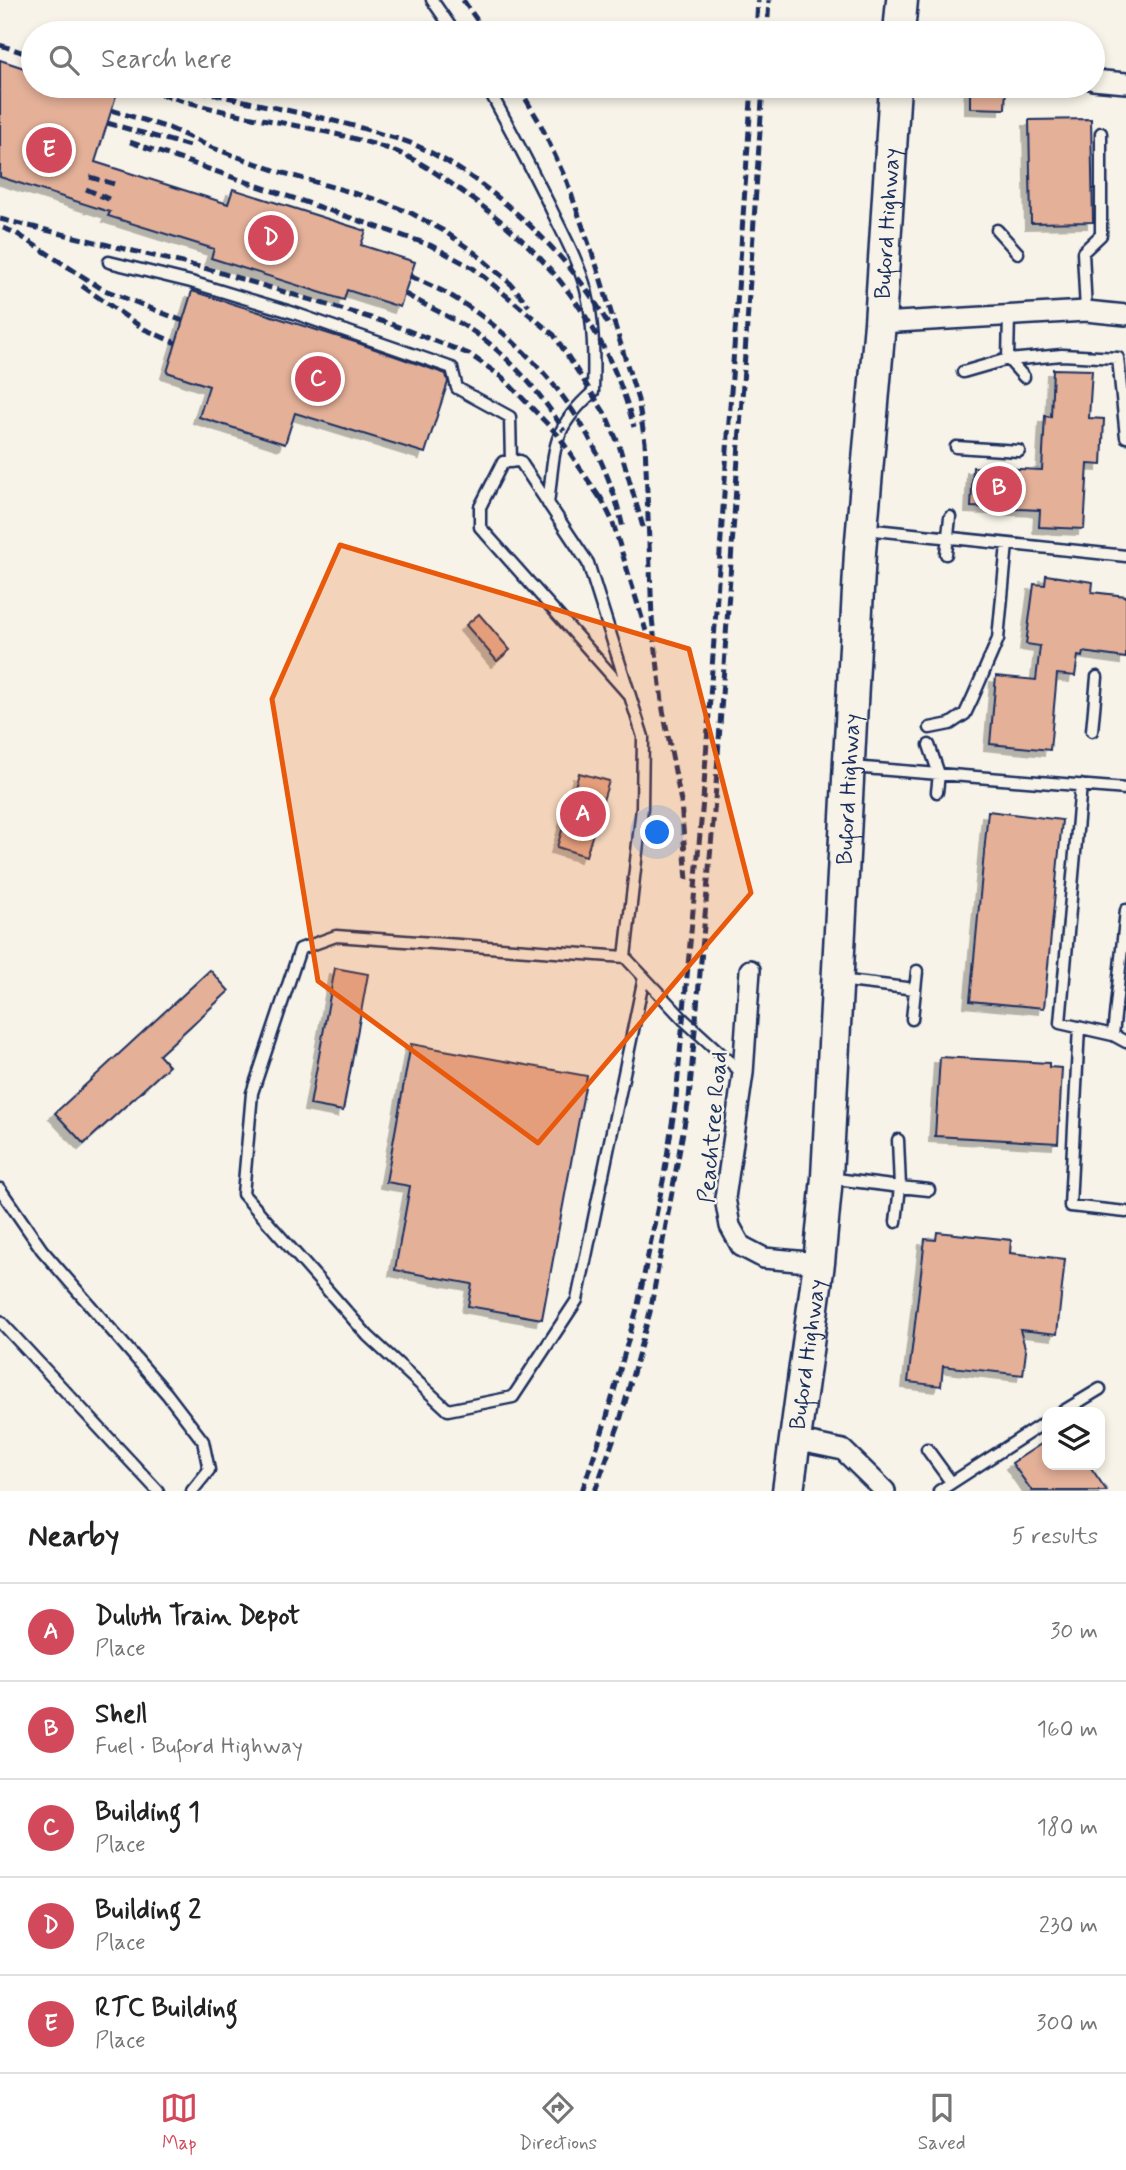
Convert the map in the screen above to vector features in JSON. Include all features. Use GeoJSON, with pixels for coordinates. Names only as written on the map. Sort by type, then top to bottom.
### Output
{"type":"FeatureCollection","features":[{"type":"Feature","properties":{"kind":"main road"},"geometry":{"type":"LineString","coordinates":[[900,21],[902,0]]}},
{"type":"Feature","properties":{"kind":"main road","name":"Buford Highway"},"geometry":{"type":"LineString","coordinates":[[788,1491],[819,1263],[827,1177],[862,529],[880,323],[894,98]]}},
{"type":"Feature","properties":{"kind":"street"},"geometry":{"type":"LineString","coordinates":[[1105,81],[1126,83]]}},
{"type":"Feature","properties":{"kind":"street"},"geometry":{"type":"LineString","coordinates":[[880,323],[1086,311],[1126,315]]}},
{"type":"Feature","properties":{"kind":"street","name":"Peachtree Road"},"geometry":{"type":"LineString","coordinates":[[750,970],[743,1073],[725,1198],[730,1226],[741,1246],[764,1258],[819,1263]]}},
{"type":"Feature","properties":{"kind":"street"},"geometry":{"type":"LineString","coordinates":[[795,1440],[844,1450],[885,1491]]}},
{"type":"Feature","properties":{"kind":"lane"},"geometry":{"type":"LineString","coordinates":[[432,0],[447,21]]}},
{"type":"Feature","properties":{"kind":"lane"},"geometry":{"type":"LineString","coordinates":[[493,98],[530,164],[572,251],[586,290],[591,323],[593,392],[573,410],[558,435],[548,504]]}},
{"type":"Feature","properties":{"kind":"lane"},"geometry":{"type":"LineString","coordinates":[[1086,311],[1083,252],[1101,235],[1101,133]]}},
{"type":"Feature","properties":{"kind":"lane"},"geometry":{"type":"LineString","coordinates":[[997,230],[1018,253]]}},
{"type":"Feature","properties":{"kind":"lane"},"geometry":{"type":"LineString","coordinates":[[109,262],[191,282],[295,313],[452,368],[457,388],[510,417],[511,462]]}},
{"type":"Feature","properties":{"kind":"lane"},"geometry":{"type":"LineString","coordinates":[[1009,315],[1009,359],[1024,377]]}},
{"type":"Feature","properties":{"kind":"lane"},"geometry":{"type":"LineString","coordinates":[[963,372],[1009,359],[1062,355],[1118,358],[1126,437]]}},
{"type":"Feature","properties":{"kind":"lane"},"geometry":{"type":"LineString","coordinates":[[956,447],[1018,451]]}},
{"type":"Feature","properties":{"kind":"lane"},"geometry":{"type":"LineString","coordinates":[[625,957],[642,808],[643,737],[588,563],[520,461],[503,462],[480,507],[480,527],[629,695]]}},
{"type":"Feature","properties":{"kind":"lane"},"geometry":{"type":"LineString","coordinates":[[946,554],[950,517]]}},
{"type":"Feature","properties":{"kind":"lane"},"geometry":{"type":"LineString","coordinates":[[862,529],[1126,556]]}},
{"type":"Feature","properties":{"kind":"lane"},"geometry":{"type":"LineString","coordinates":[[930,728],[950,724],[965,714],[974,697],[998,639],[1007,544]]}},
{"type":"Feature","properties":{"kind":"lane"},"geometry":{"type":"LineString","coordinates":[[1092,730],[1097,677]]}},
{"type":"Feature","properties":{"kind":"lane"},"geometry":{"type":"LineString","coordinates":[[929,745],[939,774],[937,792]]}},
{"type":"Feature","properties":{"kind":"lane"},"geometry":{"type":"LineString","coordinates":[[848,767],[1126,789]]}},
{"type":"Feature","properties":{"kind":"lane"},"geometry":{"type":"LineString","coordinates":[[1081,785],[1060,1023],[1114,1035],[1126,1042]]}},
{"type":"Feature","properties":{"kind":"lane"},"geometry":{"type":"LineString","coordinates":[[1114,1035],[1126,910]]}},
{"type":"Feature","properties":{"kind":"lane"},"geometry":{"type":"LineString","coordinates":[[644,977],[577,1300],[513,1397],[448,1410],[368,1336],[243,1194],[252,1093],[300,948],[336,936],[625,957],[644,977],[683,1019],[743,1073]]}},
{"type":"Feature","properties":{"kind":"lane"},"geometry":{"type":"LineString","coordinates":[[912,1019],[917,971]]}},
{"type":"Feature","properties":{"kind":"lane"},"geometry":{"type":"LineString","coordinates":[[838,980],[915,989]]}},
{"type":"Feature","properties":{"kind":"lane"},"geometry":{"type":"LineString","coordinates":[[1079,1027],[1070,1206],[1126,1212]]}},
{"type":"Feature","properties":{"kind":"lane"},"geometry":{"type":"LineString","coordinates":[[896,1222],[900,1187],[898,1140]]}},
{"type":"Feature","properties":{"kind":"lane"},"geometry":{"type":"LineString","coordinates":[[827,1177],[929,1191]]}},
{"type":"Feature","properties":{"kind":"lane"},"geometry":{"type":"LineString","coordinates":[[0,1189],[43,1250],[167,1394],[203,1441],[209,1470],[192,1491]]}},
{"type":"Feature","properties":{"kind":"lane"},"geometry":{"type":"LineString","coordinates":[[0,1321],[158,1491]]}},
{"type":"Feature","properties":{"kind":"lane"},"geometry":{"type":"LineString","coordinates":[[1070,1407],[1100,1389]]}},
{"type":"Feature","properties":{"kind":"lane"},"geometry":{"type":"LineString","coordinates":[[939,1491],[1042,1425]]}},
{"type":"Feature","properties":{"kind":"lane"},"geometry":{"type":"LineString","coordinates":[[926,1449],[951,1482]]}},
{"type":"Feature","properties":{"kind":"highlighted area"},"geometry":{"type":"Polygon","coordinates":[[[340,545],[689,649],[751,893],[538,1143],[318,981],[272,699],[340,545]]]}},
{"type":"Feature","properties":{"kind":"building"},"geometry":{"type":"Polygon","coordinates":[[[0,60],[21,67],[21,98],[115,98],[95,162],[228,204],[233,189],[366,231],[361,245],[415,262],[400,307],[347,290],[344,300],[211,258],[214,249],[108,216],[110,212],[0,177],[0,60]]]}},
{"type":"Feature","properties":{"kind":"building"},"geometry":{"type":"Polygon","coordinates":[[[970,98],[1005,98],[1005,109],[970,108],[970,98]]]}},
{"type":"Feature","properties":{"kind":"building"},"geometry":{"type":"Polygon","coordinates":[[[1091,119],[1093,222],[1031,223],[1029,120],[1091,119]]]}},
{"type":"Feature","properties":{"kind":"building"},"geometry":{"type":"Polygon","coordinates":[[[192,291],[355,342],[446,374],[448,382],[425,453],[295,413],[285,444],[199,417],[209,386],[167,372],[192,291]]]}},
{"type":"Feature","properties":{"kind":"building"},"geometry":{"type":"Polygon","coordinates":[[[1053,369],[1092,370],[1089,418],[1104,419],[1102,465],[1088,464],[1084,529],[1039,527],[1040,510],[971,507],[973,467],[1042,470],[1045,416],[1051,417],[1053,369]]]}},
{"type":"Feature","properties":{"kind":"building"},"geometry":{"type":"Polygon","coordinates":[[[1046,575],[1093,582],[1092,592],[1126,596],[1126,658],[1083,652],[1082,657],[1078,656],[1075,676],[1057,674],[1050,750],[990,744],[996,676],[1036,680],[1040,646],[1026,644],[1034,584],[1045,585],[1046,575]]]}},
{"type":"Feature","properties":{"kind":"building"},"geometry":{"type":"Polygon","coordinates":[[[479,614],[510,650],[497,661],[466,625],[479,614]]]}},
{"type":"Feature","properties":{"kind":"building"},"geometry":{"type":"Polygon","coordinates":[[[579,773],[609,781],[586,856],[557,847],[579,773]]]}},
{"type":"Feature","properties":{"kind":"building"},"geometry":{"type":"Polygon","coordinates":[[[988,811],[1062,820],[1044,1008],[970,1001],[988,811]]]}},
{"type":"Feature","properties":{"kind":"building"},"geometry":{"type":"Polygon","coordinates":[[[335,968],[368,974],[343,1111],[310,1105],[335,968]]]}},
{"type":"Feature","properties":{"kind":"building"},"geometry":{"type":"Polygon","coordinates":[[[210,970],[229,991],[159,1055],[169,1066],[84,1144],[55,1113],[210,970]]]}},
{"type":"Feature","properties":{"kind":"building"},"geometry":{"type":"Polygon","coordinates":[[[411,1044],[587,1076],[542,1319],[468,1306],[472,1284],[395,1270],[410,1186],[386,1182],[411,1044]]]}},
{"type":"Feature","properties":{"kind":"building"},"geometry":{"type":"Polygon","coordinates":[[[940,1057],[1049,1063],[1049,1067],[1062,1068],[1058,1143],[935,1136],[940,1057]]]}},
{"type":"Feature","properties":{"kind":"building"},"geometry":{"type":"Polygon","coordinates":[[[937,1232],[1011,1240],[1010,1253],[1065,1259],[1057,1334],[1020,1330],[1026,1351],[1023,1375],[943,1366],[941,1386],[908,1382],[925,1239],[936,1240],[937,1232]]]}},
{"type":"Feature","properties":{"kind":"building"},"geometry":{"type":"Polygon","coordinates":[[[1042,1443],[1042,1470],[1092,1470],[1107,1491],[1032,1491],[1012,1463],[1042,1443]]]}},
{"type":"Feature","properties":{"kind":"railway"},"geometry":{"type":"LineString","coordinates":[[463,0],[478,21]]}},
{"type":"Feature","properties":{"kind":"railway"},"geometry":{"type":"LineString","coordinates":[[757,21],[758,0]]}},
{"type":"Feature","properties":{"kind":"railway"},"geometry":{"type":"LineString","coordinates":[[768,21],[769,0]]}},
{"type":"Feature","properties":{"kind":"railway"},"geometry":{"type":"LineString","coordinates":[[0,45],[21,52]]}},
{"type":"Feature","properties":{"kind":"railway"},"geometry":{"type":"LineString","coordinates":[[175,98],[369,143],[418,162],[463,192],[521,239],[570,294],[608,356],[634,427]]}},
{"type":"Feature","properties":{"kind":"railway"},"geometry":{"type":"LineString","coordinates":[[232,98],[351,125],[410,143],[442,159],[499,198],[552,248],[575,274],[610,328]]}},
{"type":"Feature","properties":{"kind":"railway"},"geometry":{"type":"LineString","coordinates":[[525,98],[540,123],[567,182],[597,267],[638,400],[645,442],[652,618],[663,710],[681,802],[687,881]]}},
{"type":"Feature","properties":{"kind":"railway"},"geometry":{"type":"LineString","coordinates":[[582,1491],[606,1420],[638,1305],[664,1176],[676,1098],[703,800],[751,98]]}},
{"type":"Feature","properties":{"kind":"railway"},"geometry":{"type":"LineString","coordinates":[[595,1491],[619,1424],[650,1312],[689,1099],[715,800],[762,98]]}},
{"type":"Feature","properties":{"kind":"railway"},"geometry":{"type":"LineString","coordinates":[[111,110],[169,128],[213,148],[280,172],[378,200],[411,213],[444,231],[475,253],[511,284],[529,306]]}},
{"type":"Feature","properties":{"kind":"railway"},"geometry":{"type":"LineString","coordinates":[[107,123],[193,147]]}},
{"type":"Feature","properties":{"kind":"railway"},"geometry":{"type":"LineString","coordinates":[[130,142],[430,245],[473,268],[554,335],[606,415],[619,445],[643,527]]}},
{"type":"Feature","properties":{"kind":"railway"},"geometry":{"type":"LineString","coordinates":[[90,177],[118,185]]}},
{"type":"Feature","properties":{"kind":"railway"},"geometry":{"type":"LineString","coordinates":[[86,189],[113,201]]}},
{"type":"Feature","properties":{"kind":"railway"},"geometry":{"type":"LineString","coordinates":[[0,219],[208,269],[391,324],[469,354],[502,377],[558,435],[604,504]]}},
{"type":"Feature","properties":{"kind":"railway"},"geometry":{"type":"LineString","coordinates":[[3,228],[16,233],[102,289],[183,321]]}},
{"type":"Feature","properties":{"kind":"railway"},"geometry":{"type":"LineString","coordinates":[[410,276],[448,294],[484,318],[539,367],[562,396],[600,458],[623,528]]}},
{"type":"Feature","properties":{"kind":"railway"},"geometry":{"type":"LineString","coordinates":[[82,286],[144,329],[176,343]]}},
{"type":"Feature","properties":{"kind":"railway"},"geometry":{"type":"LineString","coordinates":[[405,294],[463,325],[505,357],[547,405],[564,431]]}},
{"type":"Feature","properties":{"kind":"railway"},"geometry":{"type":"LineString","coordinates":[[600,496],[612,520],[646,631]]}},
{"type":"Feature","properties":{"kind":"place","name":"RTC Building"},"geometry":{"type":"Point","coordinates":[49,150]}},
{"type":"Feature","properties":{"kind":"place","name":"Building 2"},"geometry":{"type":"Point","coordinates":[271,238]}},
{"type":"Feature","properties":{"kind":"place","name":"Building 1"},"geometry":{"type":"Point","coordinates":[318,379]}},
{"type":"Feature","properties":{"kind":"place","name":"Shell"},"geometry":{"type":"Point","coordinates":[999,489]}},
{"type":"Feature","properties":{"kind":"place","name":"Duluth Train Depot"},"geometry":{"type":"Point","coordinates":[583,814]}}]}
